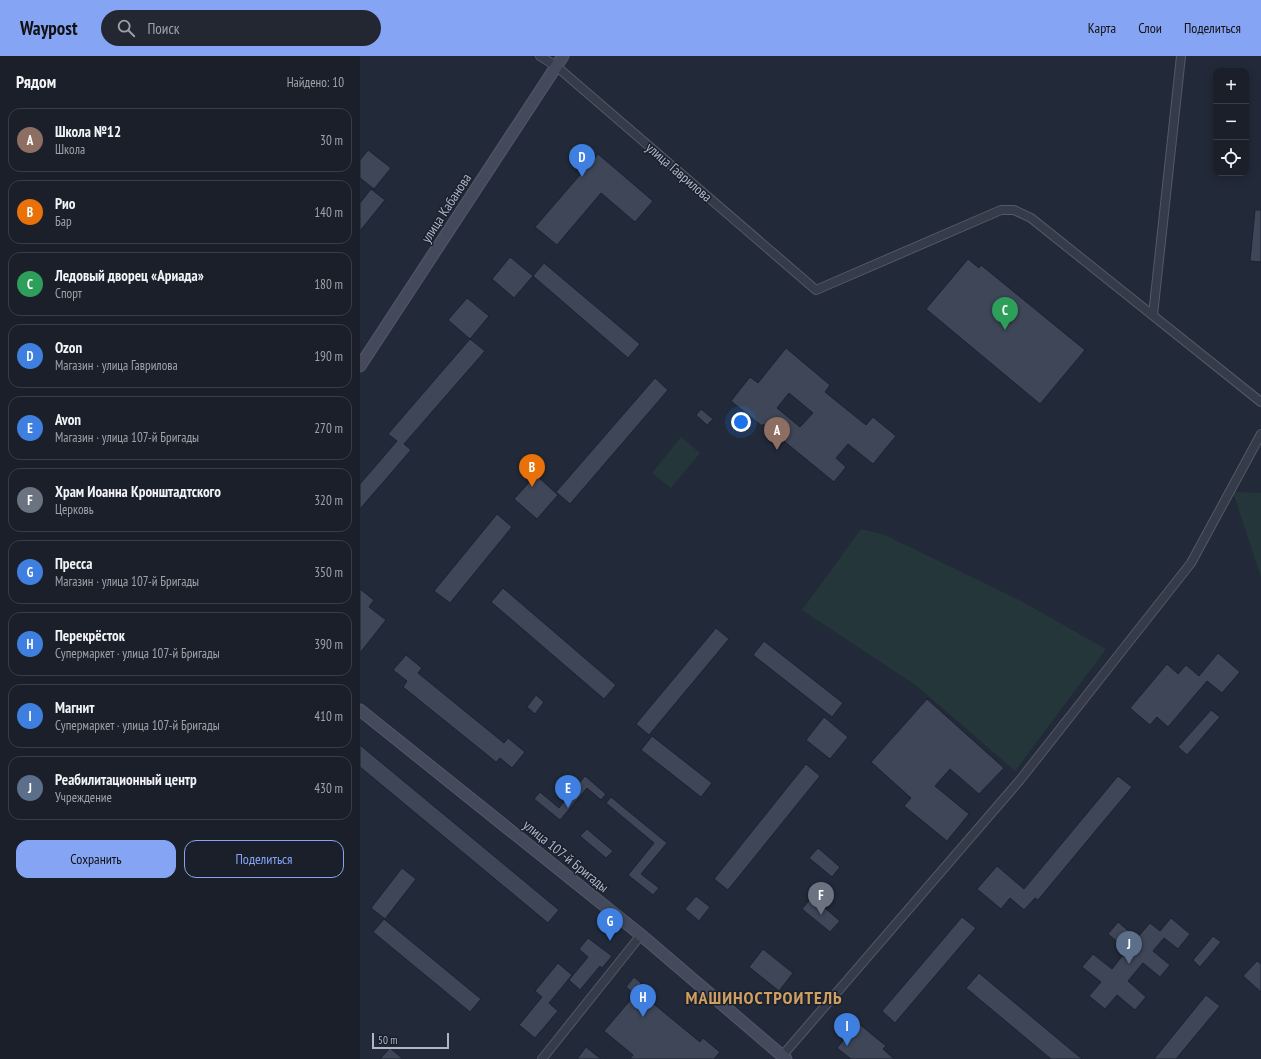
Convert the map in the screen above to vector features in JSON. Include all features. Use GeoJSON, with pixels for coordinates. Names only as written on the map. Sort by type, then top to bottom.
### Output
{"type":"FeatureCollection","features":[{"type":"Feature","properties":{"kind":"main road","name":"улица Кабанова"},"geometry":{"type":"LineString","coordinates":[[360,366],[563,56]]}},
{"type":"Feature","properties":{"kind":"main road","name":"улица 107-й Бригады"},"geometry":{"type":"LineString","coordinates":[[360,710],[641,935],[784,1057]]}},
{"type":"Feature","properties":{"kind":"street","name":"улица Гаврилова"},"geometry":{"type":"LineString","coordinates":[[540,56],[556,66],[816,290],[1001,210],[1014,210],[1031,218],[1153,315]]}},
{"type":"Feature","properties":{"kind":"street"},"geometry":{"type":"LineString","coordinates":[[1181,56],[1153,315],[1261,402]]}},
{"type":"Feature","properties":{"kind":"street"},"geometry":{"type":"LineString","coordinates":[[784,1057],[1020,780],[1191,563],[1261,434]]}},
{"type":"Feature","properties":{"kind":"street"},"geometry":{"type":"LineString","coordinates":[[542,1059],[641,935]]}},
{"type":"Feature","properties":{"kind":"shaded area"},"geometry":{"type":"Polygon","coordinates":[[[681,437],[700,453],[671,488],[652,473],[681,437]]]}},
{"type":"Feature","properties":{"kind":"shaded area"},"geometry":{"type":"Polygon","coordinates":[[[1233,492],[1261,493],[1261,577],[1233,492]]]}},
{"type":"Feature","properties":{"kind":"shaded area"},"geometry":{"type":"Polygon","coordinates":[[[861,529],[885,535],[1021,601],[1106,649],[1015,771],[917,686],[802,610],[861,529]]]}},
{"type":"Feature","properties":{"kind":"building"},"geometry":{"type":"Polygon","coordinates":[[[368,150],[391,168],[374,189],[360,178],[360,160],[368,150]]]}},
{"type":"Feature","properties":{"kind":"building"},"geometry":{"type":"Polygon","coordinates":[[[598,154],[653,201],[635,222],[601,193],[557,245],[535,227],[598,154]]]}},
{"type":"Feature","properties":{"kind":"building"},"geometry":{"type":"Polygon","coordinates":[[[371,189],[385,200],[360,231],[360,203],[371,189]]]}},
{"type":"Feature","properties":{"kind":"building"},"geometry":{"type":"Polygon","coordinates":[[[1255,210],[1261,210],[1261,262],[1250,261],[1255,210]]]}},
{"type":"Feature","properties":{"kind":"building"},"geometry":{"type":"Polygon","coordinates":[[[510,257],[533,276],[514,298],[492,279],[510,257]]]}},
{"type":"Feature","properties":{"kind":"building"},"geometry":{"type":"Polygon","coordinates":[[[968,259],[979,268],[981,265],[1085,350],[1040,404],[926,309],[968,259]]]}},
{"type":"Feature","properties":{"kind":"building"},"geometry":{"type":"Polygon","coordinates":[[[544,263],[640,344],[628,358],[533,276],[544,263]]]}},
{"type":"Feature","properties":{"kind":"building"},"geometry":{"type":"Polygon","coordinates":[[[467,298],[489,316],[470,339],[448,320],[467,298]]]}},
{"type":"Feature","properties":{"kind":"building"},"geometry":{"type":"Polygon","coordinates":[[[470,339],[485,351],[404,444],[411,450],[360,509],[360,484],[397,441],[388,434],[470,339]]]}},
{"type":"Feature","properties":{"kind":"building"},"geometry":{"type":"Polygon","coordinates":[[[786,348],[830,385],[825,392],[866,425],[873,417],[896,436],[873,464],[848,444],[836,458],[846,467],[834,482],[763,424],[762,426],[731,401],[750,377],[758,383],[786,348]],[[789,393],[777,408],[800,427],[813,413],[789,393]]]}},
{"type":"Feature","properties":{"kind":"building"},"geometry":{"type":"Polygon","coordinates":[[[655,378],[668,390],[570,504],[556,492],[655,378]]]}},
{"type":"Feature","properties":{"kind":"building"},"geometry":{"type":"Polygon","coordinates":[[[701,409],[713,419],[707,425],[696,415],[701,409]]]}},
{"type":"Feature","properties":{"kind":"building"},"geometry":{"type":"Polygon","coordinates":[[[536,475],[558,495],[537,519],[514,499],[536,475]]]}},
{"type":"Feature","properties":{"kind":"building"},"geometry":{"type":"Polygon","coordinates":[[[497,514],[512,527],[450,603],[434,591],[497,514]]]}},
{"type":"Feature","properties":{"kind":"building"},"geometry":{"type":"Polygon","coordinates":[[[503,588],[616,685],[604,699],[491,602],[503,588]]]}},
{"type":"Feature","properties":{"kind":"building"},"geometry":{"type":"Polygon","coordinates":[[[360,589],[374,600],[369,607],[386,620],[360,653],[360,589]]]}},
{"type":"Feature","properties":{"kind":"building"},"geometry":{"type":"Polygon","coordinates":[[[716,628],[729,639],[649,735],[636,724],[716,628]]]}},
{"type":"Feature","properties":{"kind":"building"},"geometry":{"type":"Polygon","coordinates":[[[764,641],[843,703],[832,717],[753,655],[764,641]]]}},
{"type":"Feature","properties":{"kind":"building"},"geometry":{"type":"Polygon","coordinates":[[[1218,653],[1240,672],[1222,693],[1207,681],[1168,727],[1157,717],[1150,725],[1130,708],[1167,664],[1178,674],[1186,665],[1199,676],[1218,653]]]}},
{"type":"Feature","properties":{"kind":"building"},"geometry":{"type":"Polygon","coordinates":[[[406,655],[422,668],[418,673],[504,743],[508,738],[525,752],[512,768],[500,758],[496,762],[403,687],[407,681],[393,670],[406,655]]]}},
{"type":"Feature","properties":{"kind":"building"},"geometry":{"type":"Polygon","coordinates":[[[536,695],[544,702],[535,714],[527,707],[536,695]]]}},
{"type":"Feature","properties":{"kind":"building"},"geometry":{"type":"Polygon","coordinates":[[[927,699],[1004,768],[979,794],[950,769],[935,786],[969,814],[947,841],[904,806],[911,798],[871,762],[927,699]]]}},
{"type":"Feature","properties":{"kind":"building"},"geometry":{"type":"Polygon","coordinates":[[[1211,710],[1220,717],[1187,755],[1178,747],[1211,710]]]}},
{"type":"Feature","properties":{"kind":"building"},"geometry":{"type":"Polygon","coordinates":[[[824,717],[848,737],[830,759],[806,740],[824,717]]]}},
{"type":"Feature","properties":{"kind":"building"},"geometry":{"type":"Polygon","coordinates":[[[652,736],[712,783],[701,797],[641,750],[652,736]]]}},
{"type":"Feature","properties":{"kind":"building"},"geometry":{"type":"Polygon","coordinates":[[[360,745],[559,910],[548,923],[360,767],[360,745]]]}},
{"type":"Feature","properties":{"kind":"building"},"geometry":{"type":"Polygon","coordinates":[[[806,764],[820,776],[728,890],[714,879],[806,764]]]}},
{"type":"Feature","properties":{"kind":"building"},"geometry":{"type":"Polygon","coordinates":[[[585,776],[606,794],[601,800],[587,788],[560,820],[534,799],[540,792],[559,808],[585,776]]]}},
{"type":"Feature","properties":{"kind":"building"},"geometry":{"type":"Polygon","coordinates":[[[1118,776],[1132,787],[1038,900],[1035,898],[1024,910],[1010,898],[1001,909],[977,889],[997,866],[1024,889],[1118,776]]]}},
{"type":"Feature","properties":{"kind":"building"},"geometry":{"type":"Polygon","coordinates":[[[611,797],[667,843],[641,874],[659,888],[653,895],[628,875],[654,843],[606,803],[611,797]]]}},
{"type":"Feature","properties":{"kind":"building"},"geometry":{"type":"Polygon","coordinates":[[[587,829],[613,851],[606,858],[580,836],[587,829]]]}},
{"type":"Feature","properties":{"kind":"building"},"geometry":{"type":"Polygon","coordinates":[[[818,848],[840,867],[832,877],[809,858],[818,848]]]}},
{"type":"Feature","properties":{"kind":"building"},"geometry":{"type":"Polygon","coordinates":[[[402,868],[416,879],[385,919],[371,908],[402,868]]]}},
{"type":"Feature","properties":{"kind":"building"},"geometry":{"type":"Polygon","coordinates":[[[696,896],[710,907],[699,921],[685,909],[696,896]]]}},
{"type":"Feature","properties":{"kind":"building"},"geometry":{"type":"Polygon","coordinates":[[[812,897],[840,921],[830,932],[802,909],[812,897]]]}},
{"type":"Feature","properties":{"kind":"building"},"geometry":{"type":"Polygon","coordinates":[[[962,917],[976,928],[895,1023],[882,1011],[962,917]]]}},
{"type":"Feature","properties":{"kind":"building"},"geometry":{"type":"Polygon","coordinates":[[[1171,918],[1190,934],[1178,949],[1164,938],[1153,951],[1170,965],[1160,977],[1143,963],[1128,981],[1146,997],[1135,1010],[1117,995],[1105,1009],[1089,996],[1101,982],[1082,967],[1093,954],[1112,969],[1127,950],[1108,934],[1118,922],[1137,938],[1150,923],[1160,931],[1171,918]]]}},
{"type":"Feature","properties":{"kind":"building"},"geometry":{"type":"Polygon","coordinates":[[[384,919],[481,999],[470,1012],[373,932],[384,919]]]}},
{"type":"Feature","properties":{"kind":"building"},"geometry":{"type":"Polygon","coordinates":[[[1213,936],[1221,942],[1200,967],[1193,960],[1213,936]]]}},
{"type":"Feature","properties":{"kind":"building"},"geometry":{"type":"Polygon","coordinates":[[[588,938],[612,956],[602,968],[600,966],[580,990],[569,980],[588,957],[579,949],[588,938]]]}},
{"type":"Feature","properties":{"kind":"building"},"geometry":{"type":"Polygon","coordinates":[[[763,949],[793,973],[779,991],[749,967],[763,949]]]}},
{"type":"Feature","properties":{"kind":"building"},"geometry":{"type":"Polygon","coordinates":[[[1257,961],[1261,964],[1261,992],[1243,976],[1257,961]]]}},
{"type":"Feature","properties":{"kind":"building"},"geometry":{"type":"Polygon","coordinates":[[[558,963],[572,975],[549,1003],[558,1011],[535,1038],[519,1025],[542,997],[535,991],[558,963]]]}},
{"type":"Feature","properties":{"kind":"building"},"geometry":{"type":"Polygon","coordinates":[[[979,973],[1082,1059],[1051,1059],[966,988],[979,973]]]}},
{"type":"Feature","properties":{"kind":"building"},"geometry":{"type":"Polygon","coordinates":[[[634,977],[641,983],[633,993],[626,987],[634,977]]]}},
{"type":"Feature","properties":{"kind":"building"},"geometry":{"type":"Polygon","coordinates":[[[638,991],[700,1042],[703,1038],[720,1052],[714,1059],[630,1059],[633,1055],[604,1031],[638,991]]]}},
{"type":"Feature","properties":{"kind":"building"},"geometry":{"type":"Polygon","coordinates":[[[1206,995],[1220,1006],[1176,1059],[1154,1059],[1206,995]]]}},
{"type":"Feature","properties":{"kind":"building"},"geometry":{"type":"Polygon","coordinates":[[[858,1023],[886,1046],[883,1049],[894,1059],[851,1059],[837,1048],[858,1023]]]}},
{"type":"Feature","properties":{"kind":"building"},"geometry":{"type":"Polygon","coordinates":[[[586,1047],[601,1059],[577,1059],[586,1047]]]}},
{"type":"Feature","properties":{"kind":"building"},"geometry":{"type":"Polygon","coordinates":[[[390,1048],[403,1059],[380,1059],[390,1048]]]}},
{"type":"Feature","properties":{"kind":"place","name":"Ozon"},"geometry":{"type":"Point","coordinates":[582,177]}},
{"type":"Feature","properties":{"kind":"place","name":"Ледовый дворец «Ариада»"},"geometry":{"type":"Point","coordinates":[1005,330]}},
{"type":"Feature","properties":{"kind":"place","name":"Школа №12"},"geometry":{"type":"Point","coordinates":[777,450]}},
{"type":"Feature","properties":{"kind":"place","name":"Рио"},"geometry":{"type":"Point","coordinates":[532,487]}},
{"type":"Feature","properties":{"kind":"place","name":"Avon"},"geometry":{"type":"Point","coordinates":[568,808]}},
{"type":"Feature","properties":{"kind":"place","name":"Храм Иоанна Кронштадтского"},"geometry":{"type":"Point","coordinates":[821,915]}},
{"type":"Feature","properties":{"kind":"place","name":"Пресса"},"geometry":{"type":"Point","coordinates":[610,941]}},
{"type":"Feature","properties":{"kind":"place","name":"Реабилитационный центр"},"geometry":{"type":"Point","coordinates":[1129,964]}},
{"type":"Feature","properties":{"kind":"place","name":"Перекрёсток"},"geometry":{"type":"Point","coordinates":[643,1017]}},
{"type":"Feature","properties":{"kind":"place","name":"Магнит"},"geometry":{"type":"Point","coordinates":[847,1046]}},
{"type":"Feature","properties":{"kind":"district","name":"МАШИНОСТРОИТЕЛЬ"},"geometry":{"type":"Point","coordinates":[764,997]}}]}
